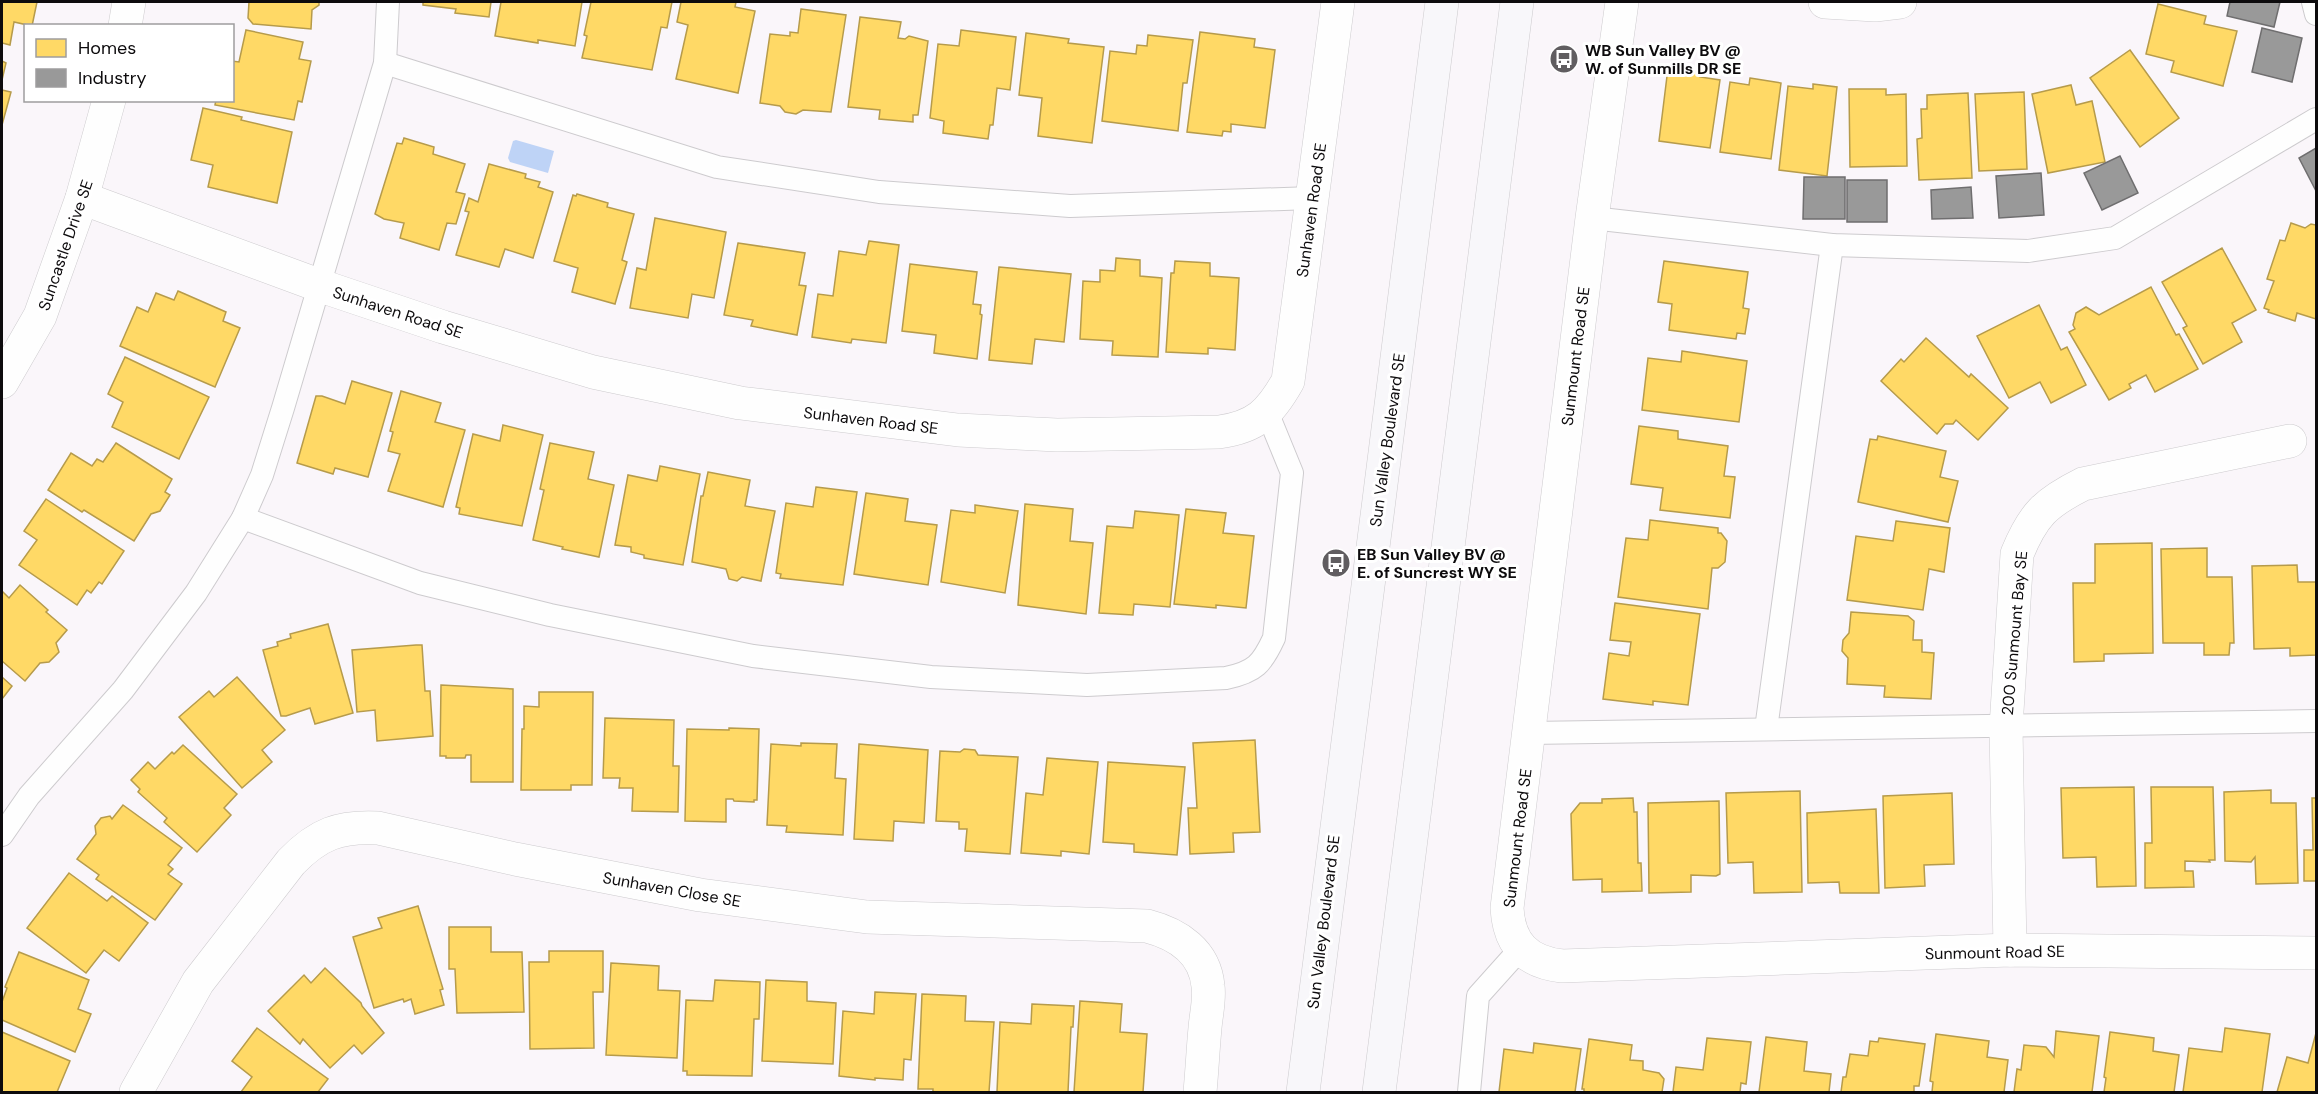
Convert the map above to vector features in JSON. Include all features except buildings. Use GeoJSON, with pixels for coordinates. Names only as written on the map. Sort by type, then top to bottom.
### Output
{"type":"FeatureCollection","features":[{"type":"Feature","properties":{"kind":"main road","name":"Sun Valley Boulevard SE"},"geometry":{"type":"LineString","coordinates":[[1303,1092],[1339,796],[1414,242],[1442,2]]}},
{"type":"Feature","properties":{"kind":"main road"},"geometry":{"type":"LineString","coordinates":[[1379,1092],[1517,2]]}},
{"type":"Feature","properties":{"kind":"street"},"geometry":{"type":"LineString","coordinates":[[125,24],[129,2]]}},
{"type":"Feature","properties":{"kind":"street","name":"Sunhaven Road SE"},"geometry":{"type":"LineString","coordinates":[[82,198],[318,285],[443,327],[593,372],[740,403],[958,430],[1057,435],[1236,430],[1253,424],[1267,412],[1278,399],[1288,381],[1338,2]]}},
{"type":"Feature","properties":{"kind":"street","name":"Sunmount Road SE"},"geometry":{"type":"LineString","coordinates":[[1622,2],[1592,218],[1507,908],[1512,936],[1533,958],[1547,964],[1562,966],[2010,950],[2316,953]]}},
{"type":"Feature","properties":{"kind":"street"},"geometry":{"type":"LineString","coordinates":[[1825,2],[1875,5],[1900,2]]}},
{"type":"Feature","properties":{"kind":"street","name":"Suncastle Drive SE"},"geometry":{"type":"LineString","coordinates":[[2,382],[40,316],[82,198],[109,102]]}},
{"type":"Feature","properties":{"kind":"street","name":"200 Sunmount Bay SE"},"geometry":{"type":"LineString","coordinates":[[2010,950],[2006,727],[2017,554],[2027,529],[2040,512],[2062,495],[2083,484],[2289,441]]}},
{"type":"Feature","properties":{"kind":"street","name":"Sunhaven Close SE"},"geometry":{"type":"LineString","coordinates":[[136,1092],[198,982],[291,862],[319,838],[336,831],[357,827],[378,828],[700,896],[867,917],[1147,926],[1162,930],[1177,936],[1199,958],[1209,987],[1200,1092]]}},
{"type":"Feature","properties":{"kind":"lane"},"geometry":{"type":"LineString","coordinates":[[2,835],[29,796],[130,681],[196,593],[243,518],[262,475],[385,63],[388,2]]}},
{"type":"Feature","properties":{"kind":"lane"},"geometry":{"type":"LineString","coordinates":[[2313,2],[2316,14]]}},
{"type":"Feature","properties":{"kind":"lane"},"geometry":{"type":"LineString","coordinates":[[385,63],[717,167],[867,190],[1070,206],[1312,198]]}},
{"type":"Feature","properties":{"kind":"lane"},"geometry":{"type":"LineString","coordinates":[[1592,218],[1832,244],[2028,251],[2115,238],[2316,119]]}},
{"type":"Feature","properties":{"kind":"lane"},"geometry":{"type":"LineString","coordinates":[[1767,729],[1832,244]]}},
{"type":"Feature","properties":{"kind":"lane"},"geometry":{"type":"LineString","coordinates":[[243,518],[431,586],[550,615],[753,656],[931,677],[1087,685],[1226,678],[1246,674],[1264,659],[1274,638],[1292,473],[1267,412]]}},
{"type":"Feature","properties":{"kind":"lane"},"geometry":{"type":"LineString","coordinates":[[1529,733],[2316,721]]}},
{"type":"Feature","properties":{"kind":"lane"},"geometry":{"type":"LineString","coordinates":[[1469,1092],[1478,996],[1521,948]]}},
{"type":"Feature","properties":{"kind":"water"},"geometry":{"type":"Polygon","coordinates":[[[513,141],[554,151],[548,173],[510,162],[508,158],[513,141]]]}},
{"type":"Feature","properties":{"kind":"place","name":"WB Sun Valley BV @ W. of Sunmills DR SE"},"geometry":{"type":"Point","coordinates":[1564,59]}},
{"type":"Feature","properties":{"kind":"place","name":"EB Sun Valley BV @ E. of Suncrest WY SE"},"geometry":{"type":"Point","coordinates":[1336,563]}}]}
